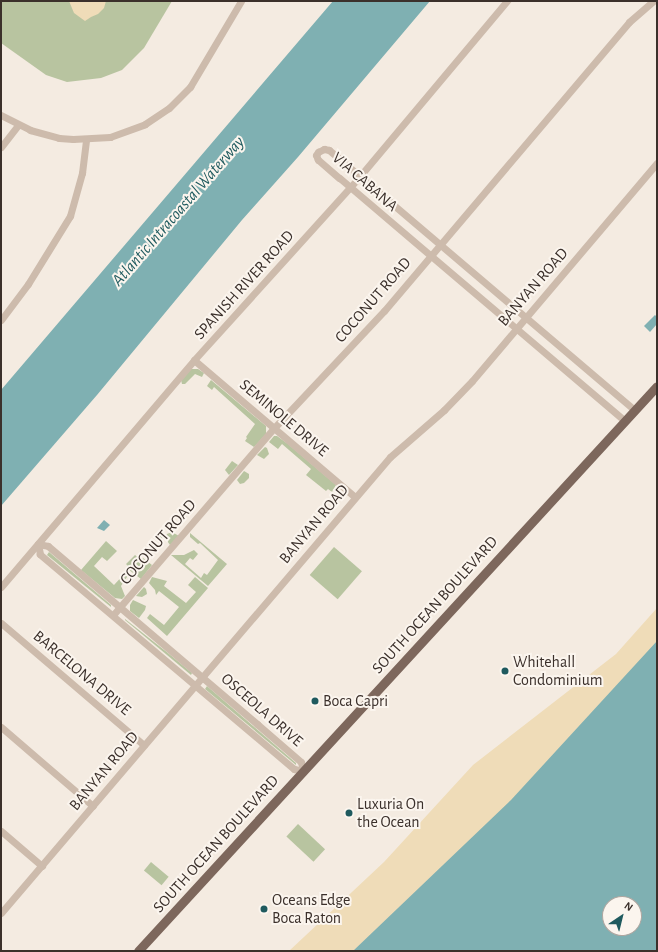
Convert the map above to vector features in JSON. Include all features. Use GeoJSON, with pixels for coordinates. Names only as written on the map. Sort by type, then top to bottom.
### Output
{"type":"FeatureCollection","features":[{"type":"Feature","properties":{"kind":"main road","name":"SOUTH OCEAN BOULEVARD"},"geometry":{"type":"LineString","coordinates":[[138,951],[657,386]]}},
{"type":"Feature","properties":{"kind":"street"},"geometry":{"type":"LineString","coordinates":[[1,115],[18,125],[44,135],[59,138],[86,139],[110,137],[145,124],[169,108],[180,98],[198,75],[241,1]]}},
{"type":"Feature","properties":{"kind":"street","name":"SPANISH RIVER ROAD"},"geometry":{"type":"LineString","coordinates":[[1,587],[194,360],[350,188],[507,1]]}},
{"type":"Feature","properties":{"kind":"street","name":"COCONUT ROAD"},"geometry":{"type":"LineString","coordinates":[[113,615],[274,428],[384,311],[629,22],[652,1]]}},
{"type":"Feature","properties":{"kind":"street"},"geometry":{"type":"LineString","coordinates":[[1,147],[18,125]]}},
{"type":"Feature","properties":{"kind":"street"},"geometry":{"type":"LineString","coordinates":[[1,320],[28,284],[70,216],[82,173],[86,139]]}},
{"type":"Feature","properties":{"kind":"street","name":"VIA CABANA"},"geometry":{"type":"LineString","coordinates":[[625,420],[350,188],[318,160],[316,157],[318,152],[324,149],[329,150],[634,410]]}},
{"type":"Feature","properties":{"kind":"street","name":"BANYAN ROAD"},"geometry":{"type":"LineString","coordinates":[[1,913],[356,497],[407,440],[455,398],[516,329],[657,163]]}},
{"type":"Feature","properties":{"kind":"street","name":"SEMINOLE DRIVE"},"geometry":{"type":"LineString","coordinates":[[194,360],[356,497]]}},
{"type":"Feature","properties":{"kind":"street","name":"OSCEOLA DRIVE"},"geometry":{"type":"LineString","coordinates":[[38,544],[48,546],[120,608],[301,762],[303,771],[294,769],[40,554],[38,544]]}},
{"type":"Feature","properties":{"kind":"street","name":"BARCELONA DRIVE"},"geometry":{"type":"LineString","coordinates":[[1,623],[144,745]]}},
{"type":"Feature","properties":{"kind":"street"},"geometry":{"type":"LineString","coordinates":[[1,727],[93,806]]}},
{"type":"Feature","properties":{"kind":"street"},"geometry":{"type":"LineString","coordinates":[[1,831],[42,866]]}},
{"type":"Feature","properties":{"kind":"green space"},"geometry":{"type":"Polygon","coordinates":[[[1,1],[172,1],[144,48],[122,70],[101,78],[67,82],[46,75],[1,43],[1,1]]]}},
{"type":"Feature","properties":{"kind":"green space"},"geometry":{"type":"Polygon","coordinates":[[[191,369],[198,369],[204,373],[202,377],[195,374],[185,384],[182,384],[181,380],[191,369]]]}},
{"type":"Feature","properties":{"kind":"green space"},"geometry":{"type":"Polygon","coordinates":[[[211,380],[266,426],[266,434],[254,447],[245,441],[255,424],[214,387],[212,390],[207,386],[211,380]]]}},
{"type":"Feature","properties":{"kind":"green space"},"geometry":{"type":"Polygon","coordinates":[[[274,436],[277,436],[288,444],[336,485],[332,492],[328,489],[326,491],[306,475],[311,469],[282,444],[278,449],[269,442],[274,436]]]}},
{"type":"Feature","properties":{"kind":"green space"},"geometry":{"type":"Polygon","coordinates":[[[265,447],[267,448],[269,454],[264,459],[257,455],[265,447]]]}},
{"type":"Feature","properties":{"kind":"green space"},"geometry":{"type":"Polygon","coordinates":[[[232,461],[238,465],[229,475],[225,470],[232,461]]]}},
{"type":"Feature","properties":{"kind":"green space"},"geometry":{"type":"Polygon","coordinates":[[[244,471],[249,474],[249,478],[244,483],[240,484],[237,480],[244,471]]]}},
{"type":"Feature","properties":{"kind":"green space"},"geometry":{"type":"Polygon","coordinates":[[[160,529],[164,533],[161,541],[159,542],[154,537],[160,529]]]}},
{"type":"Feature","properties":{"kind":"green space"},"geometry":{"type":"Polygon","coordinates":[[[172,532],[179,536],[170,545],[165,538],[167,534],[172,532]]]}},
{"type":"Feature","properties":{"kind":"green space"},"geometry":{"type":"Polygon","coordinates":[[[190,533],[227,564],[208,586],[171,555],[184,555],[194,550],[198,554],[193,560],[190,558],[185,564],[201,578],[204,573],[207,575],[218,560],[200,543],[198,544],[190,537],[190,533]]]}},
{"type":"Feature","properties":{"kind":"green space"},"geometry":{"type":"Polygon","coordinates":[[[106,541],[117,551],[107,561],[102,557],[94,566],[114,585],[126,572],[129,574],[121,586],[125,596],[122,599],[115,598],[81,570],[106,541]]]}},
{"type":"Feature","properties":{"kind":"green space"},"geometry":{"type":"Polygon","coordinates":[[[334,547],[362,571],[338,599],[310,575],[334,547]]]}},
{"type":"Feature","properties":{"kind":"green space"},"geometry":{"type":"Polygon","coordinates":[[[49,552],[111,605],[111,607],[47,555],[49,552]]]}},
{"type":"Feature","properties":{"kind":"green space"},"geometry":{"type":"Polygon","coordinates":[[[135,555],[141,560],[143,558],[152,565],[141,579],[128,569],[129,567],[126,564],[135,555]]]}},
{"type":"Feature","properties":{"kind":"green space"},"geometry":{"type":"Polygon","coordinates":[[[152,577],[167,581],[164,586],[186,603],[196,592],[188,585],[195,577],[208,588],[167,636],[147,618],[150,614],[164,625],[179,607],[159,591],[156,595],[155,590],[149,583],[152,577]]]}},
{"type":"Feature","properties":{"kind":"green space"},"geometry":{"type":"Polygon","coordinates":[[[144,587],[147,594],[142,597],[136,596],[144,587]]]}},
{"type":"Feature","properties":{"kind":"green space"},"geometry":{"type":"Polygon","coordinates":[[[133,600],[146,606],[139,618],[130,611],[130,605],[133,600]]]}},
{"type":"Feature","properties":{"kind":"green space"},"geometry":{"type":"Polygon","coordinates":[[[125,620],[192,673],[191,675],[125,620]]]}},
{"type":"Feature","properties":{"kind":"green space"},"geometry":{"type":"Polygon","coordinates":[[[207,686],[296,763],[296,765],[205,689],[207,686]]]}},
{"type":"Feature","properties":{"kind":"green space"},"geometry":{"type":"Polygon","coordinates":[[[298,824],[325,849],[313,862],[286,836],[298,824]]]}},
{"type":"Feature","properties":{"kind":"green space"},"geometry":{"type":"Polygon","coordinates":[[[151,862],[169,877],[162,885],[144,870],[151,862]]]}},
{"type":"Feature","properties":{"kind":"sand"},"geometry":{"type":"Polygon","coordinates":[[[69,1],[106,1],[104,8],[98,14],[85,21],[74,13],[69,1]]]}},
{"type":"Feature","properties":{"kind":"sand"},"geometry":{"type":"Polygon","coordinates":[[[657,608],[657,808],[492,951],[289,951],[384,862],[473,765],[616,654],[657,608]]]}},
{"type":"Feature","properties":{"kind":"water","name":"Atlantic Intracoastal Waterway"},"geometry":{"type":"Polygon","coordinates":[[[333,1],[430,1],[298,157],[242,220],[97,395],[1,506],[1,390],[333,1]]]}},
{"type":"Feature","properties":{"kind":"water"},"geometry":{"type":"Polygon","coordinates":[[[655,315],[657,317],[657,324],[650,332],[644,326],[655,315]]]}},
{"type":"Feature","properties":{"kind":"water"},"geometry":{"type":"Polygon","coordinates":[[[104,520],[110,525],[104,531],[97,528],[104,520]]]}},
{"type":"Feature","properties":{"kind":"water"},"geometry":{"type":"Polygon","coordinates":[[[657,641],[657,951],[353,951],[511,800],[657,641]]]}},
{"type":"Feature","properties":{"kind":"place","name":"Whitehall Condominium"},"geometry":{"type":"Point","coordinates":[505,671]}},
{"type":"Feature","properties":{"kind":"place","name":"Boca Capri"},"geometry":{"type":"Point","coordinates":[315,701]}},
{"type":"Feature","properties":{"kind":"place","name":"Luxuria On the Ocean"},"geometry":{"type":"Point","coordinates":[349,813]}},
{"type":"Feature","properties":{"kind":"place","name":"Oceans Edge Boca Raton"},"geometry":{"type":"Point","coordinates":[264,909]}}]}
